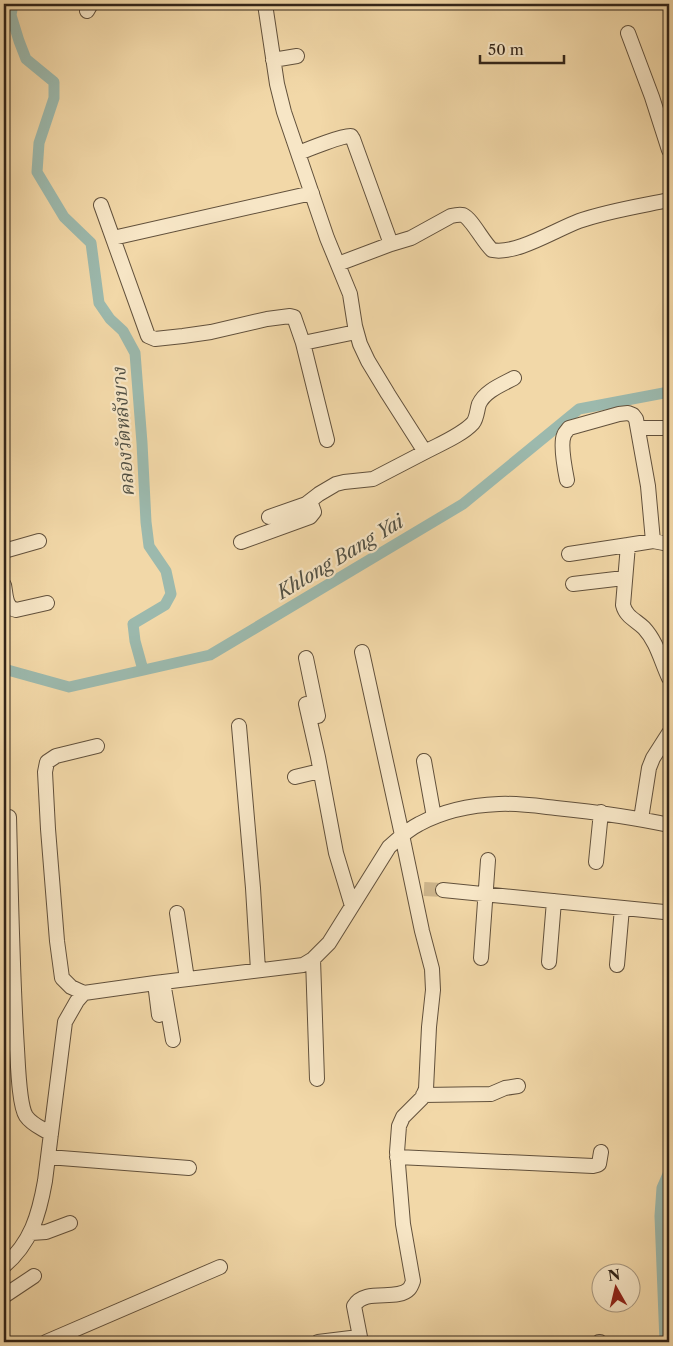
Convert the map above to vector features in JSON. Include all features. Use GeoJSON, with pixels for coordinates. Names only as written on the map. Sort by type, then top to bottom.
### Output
{"type":"FeatureCollection","features":[{"type":"Feature","properties":{"kind":"street"},"geometry":{"type":"LineString","coordinates":[[265,4],[273,60],[284,112],[327,238],[350,294],[356,332],[360,344],[368,361],[425,452]]}},
{"type":"Feature","properties":{"kind":"street"},"geometry":{"type":"LineString","coordinates":[[628,33],[669,150]]}},
{"type":"Feature","properties":{"kind":"street"},"geometry":{"type":"LineString","coordinates":[[273,60],[298,56]]}},
{"type":"Feature","properties":{"kind":"street"},"geometry":{"type":"LineString","coordinates":[[299,153],[340,138],[351,137],[391,244]]}},
{"type":"Feature","properties":{"kind":"street"},"geometry":{"type":"LineString","coordinates":[[113,238],[312,193]]}},
{"type":"Feature","properties":{"kind":"street"},"geometry":{"type":"LineString","coordinates":[[338,264],[411,238],[458,214],[464,215],[470,220],[485,244],[492,250],[506,250],[518,247],[579,221],[669,200]]}},
{"type":"Feature","properties":{"kind":"street"},"geometry":{"type":"LineString","coordinates":[[102,205],[148,336],[155,339],[183,336],[211,332],[267,319],[294,317],[303,343],[327,440]]}},
{"type":"Feature","properties":{"kind":"street"},"geometry":{"type":"LineString","coordinates":[[303,343],[356,332]]}},
{"type":"Feature","properties":{"kind":"street"},"geometry":{"type":"LineString","coordinates":[[269,516],[299,507],[336,484],[354,480],[373,479],[468,428],[475,420],[483,398],[498,386],[514,378]]}},
{"type":"Feature","properties":{"kind":"street"},"geometry":{"type":"LineString","coordinates":[[567,480],[563,460],[563,439],[564,433],[569,428],[619,414],[628,413],[634,415],[648,486],[653,541]]}},
{"type":"Feature","properties":{"kind":"street"},"geometry":{"type":"LineString","coordinates":[[638,428],[669,428]]}},
{"type":"Feature","properties":{"kind":"street"},"geometry":{"type":"LineString","coordinates":[[241,542],[312,515],[314,512],[310,501]]}},
{"type":"Feature","properties":{"kind":"street"},"geometry":{"type":"LineString","coordinates":[[4,551],[39,541]]}},
{"type":"Feature","properties":{"kind":"street"},"geometry":{"type":"LineString","coordinates":[[569,554],[653,541],[669,544]]}},
{"type":"Feature","properties":{"kind":"street"},"geometry":{"type":"LineString","coordinates":[[628,545],[623,605],[628,616],[652,638],[669,678]]}},
{"type":"Feature","properties":{"kind":"street"},"geometry":{"type":"LineString","coordinates":[[573,584],[624,578]]}},
{"type":"Feature","properties":{"kind":"street"},"geometry":{"type":"LineString","coordinates":[[4,585],[8,605],[11,609],[16,610],[47,604]]}},
{"type":"Feature","properties":{"kind":"street"},"geometry":{"type":"LineString","coordinates":[[318,1342],[360,1340],[354,1306],[357,1301],[367,1297],[401,1294],[409,1288],[413,1281],[404,1224],[397,1157],[399,1126],[403,1116],[412,1109],[426,1089],[433,990],[432,969],[422,931],[419,889],[402,835],[362,652]]}},
{"type":"Feature","properties":{"kind":"street"},"geometry":{"type":"LineString","coordinates":[[306,658],[336,804],[335,807],[328,809]]}},
{"type":"Feature","properties":{"kind":"street"},"geometry":{"type":"LineString","coordinates":[[306,704],[336,852],[352,906]]}},
{"type":"Feature","properties":{"kind":"street"},"geometry":{"type":"LineString","coordinates":[[239,726],[258,970]]}},
{"type":"Feature","properties":{"kind":"street"},"geometry":{"type":"LineString","coordinates":[[641,819],[649,768],[669,733]]}},
{"type":"Feature","properties":{"kind":"street"},"geometry":{"type":"LineString","coordinates":[[97,746],[56,756],[47,762],[45,772],[56,941],[62,978],[71,987],[84,993],[303,965],[314,960],[329,943],[389,847],[417,824],[434,816],[479,805],[501,803],[601,812],[669,825]]}},
{"type":"Feature","properties":{"kind":"street"},"geometry":{"type":"LineString","coordinates":[[424,762],[434,816]]}},
{"type":"Feature","properties":{"kind":"street"},"geometry":{"type":"LineString","coordinates":[[295,777],[320,771]]}},
{"type":"Feature","properties":{"kind":"street"},"geometry":{"type":"LineString","coordinates":[[596,862],[601,812]]}},
{"type":"Feature","properties":{"kind":"street"},"geometry":{"type":"LineString","coordinates":[[9,817],[13,985],[22,1103],[26,1116],[35,1125],[51,1134]]}},
{"type":"Feature","properties":{"kind":"street"},"geometry":{"type":"LineString","coordinates":[[481,958],[488,860]]}},
{"type":"Feature","properties":{"kind":"street"},"geometry":{"type":"LineString","coordinates":[[442,890],[664,912]]}},
{"type":"Feature","properties":{"kind":"street"},"geometry":{"type":"LineString","coordinates":[[549,962],[554,901]]}},
{"type":"Feature","properties":{"kind":"street"},"geometry":{"type":"LineString","coordinates":[[617,965],[622,908]]}},
{"type":"Feature","properties":{"kind":"street"},"geometry":{"type":"LineString","coordinates":[[176,913],[187,979]]}},
{"type":"Feature","properties":{"kind":"street"},"geometry":{"type":"LineString","coordinates":[[314,960],[317,1078]]}},
{"type":"Feature","properties":{"kind":"street"},"geometry":{"type":"LineString","coordinates":[[159,982],[159,1016]]}},
{"type":"Feature","properties":{"kind":"street"},"geometry":{"type":"LineString","coordinates":[[159,982],[173,1040]]}},
{"type":"Feature","properties":{"kind":"street"},"geometry":{"type":"LineString","coordinates":[[4,1266],[19,1252],[26,1242],[41,1206],[66,1022],[71,1011],[84,993]]}},
{"type":"Feature","properties":{"kind":"street"},"geometry":{"type":"LineString","coordinates":[[423,1095],[491,1094],[505,1088],[518,1086]]}},
{"type":"Feature","properties":{"kind":"street"},"geometry":{"type":"LineString","coordinates":[[397,1157],[593,1166],[599,1164],[601,1152]]}},
{"type":"Feature","properties":{"kind":"street"},"geometry":{"type":"LineString","coordinates":[[48,1157],[189,1168]]}},
{"type":"Feature","properties":{"kind":"street"},"geometry":{"type":"LineString","coordinates":[[31,1233],[46,1232],[70,1224]]}},
{"type":"Feature","properties":{"kind":"street"},"geometry":{"type":"LineString","coordinates":[[46,1342],[220,1267]]}},
{"type":"Feature","properties":{"kind":"street"},"geometry":{"type":"LineString","coordinates":[[5,1293],[34,1276]]}},
{"type":"Feature","properties":{"kind":"waterway","name":"คลองวัดหลังบาง"},"geometry":{"type":"LineString","coordinates":[[13,4],[11,15],[26,59],[54,82],[54,98],[39,143],[37,172],[64,217],[91,243],[99,303],[110,319],[123,331],[135,353],[149,546],[166,571],[171,594],[165,605],[133,624],[135,641],[143,670]]}},
{"type":"Feature","properties":{"kind":"waterway","name":"Khlong Bang Yai"},"geometry":{"type":"LineString","coordinates":[[4,669],[69,687],[210,655],[463,504],[579,409],[669,392]]}},
{"type":"Feature","properties":{"kind":"waterway"},"geometry":{"type":"LineString","coordinates":[[665,1342],[660,1216],[662,1188],[669,1172]]}},
{"type":"Feature","properties":{"kind":"tunnel"},"geometry":{"type":"LineString","coordinates":[[424,889],[443,890]]}}]}
